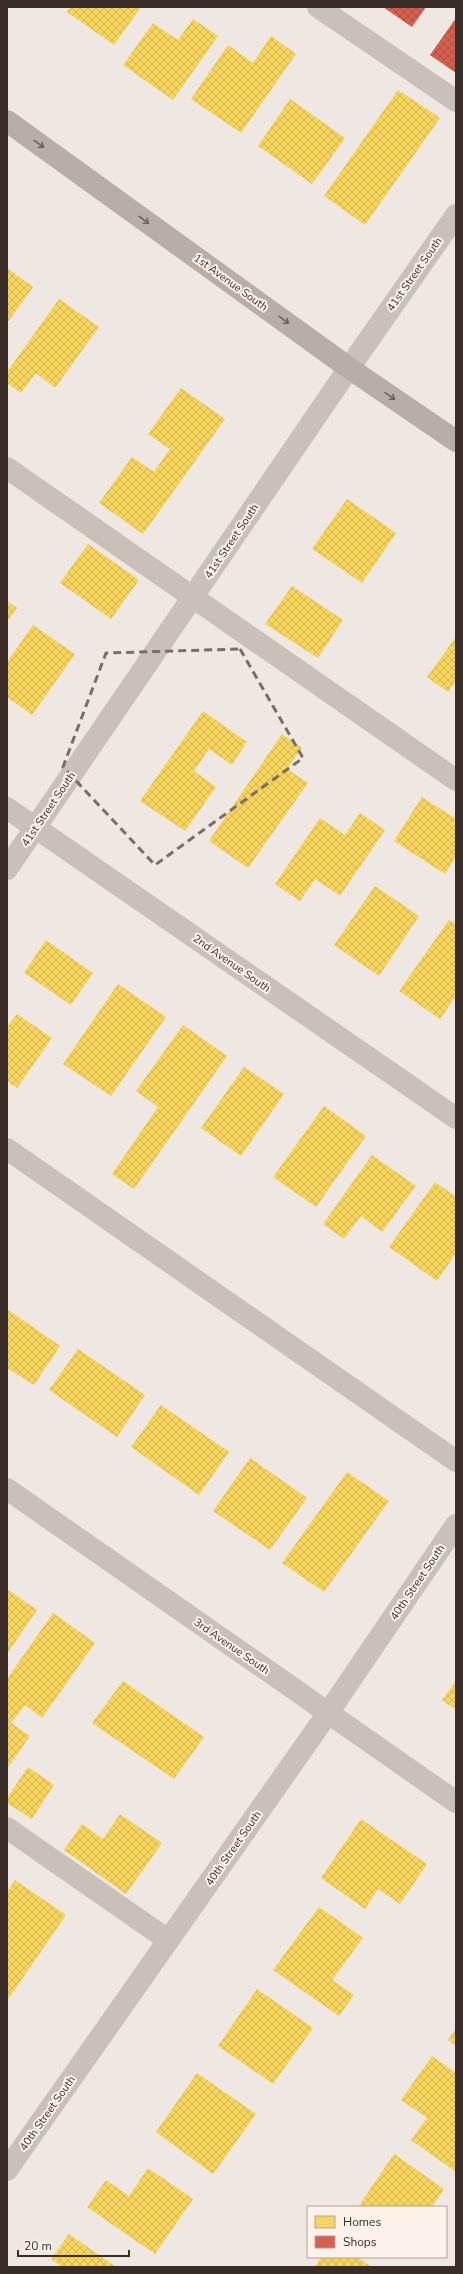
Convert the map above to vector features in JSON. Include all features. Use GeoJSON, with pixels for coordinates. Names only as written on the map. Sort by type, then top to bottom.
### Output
{"type":"FeatureCollection","features":[{"type":"Feature","properties":{"kind":"main road","name":"1st Avenue South"},"geometry":{"type":"LineString","coordinates":[[7,121],[349,368],[456,441]]}},
{"type":"Feature","properties":{"kind":"street"},"geometry":{"type":"LineString","coordinates":[[318,7],[456,101]]}},
{"type":"Feature","properties":{"kind":"street","name":"41st Street South"},"geometry":{"type":"LineString","coordinates":[[7,869],[349,368],[456,215]]}},
{"type":"Feature","properties":{"kind":"street"},"geometry":{"type":"LineString","coordinates":[[7,468],[456,780]]}},
{"type":"Feature","properties":{"kind":"street","name":"2nd Avenue South"},"geometry":{"type":"LineString","coordinates":[[7,808],[456,1118]]}},
{"type":"Feature","properties":{"kind":"street"},"geometry":{"type":"LineString","coordinates":[[7,1149],[456,1461]]}},
{"type":"Feature","properties":{"kind":"street","name":"3rd Avenue South"},"geometry":{"type":"LineString","coordinates":[[7,1489],[456,1802]]}},
{"type":"Feature","properties":{"kind":"street","name":"40th Street South"},"geometry":{"type":"LineString","coordinates":[[7,2170],[328,1713],[456,1525]]}},
{"type":"Feature","properties":{"kind":"street"},"geometry":{"type":"LineString","coordinates":[[7,1828],[168,1940]]}},
{"type":"Feature","properties":{"kind":"highlighted area"},"geometry":{"type":"Polygon","coordinates":[[[240,649],[303,758],[155,865],[63,767],[106,653],[240,649]]]}},
{"type":"Feature","properties":{"kind":"building: Homes"},"geometry":{"type":"Polygon","coordinates":[[[70,7],[141,7],[114,45],[67,12],[70,7]]]}},
{"type":"Feature","properties":{"kind":"building: Homes"},"geometry":{"type":"Polygon","coordinates":[[[193,19],[218,36],[173,100],[123,65],[153,23],[178,40],[193,19]]]}},
{"type":"Feature","properties":{"kind":"building: Homes"},"geometry":{"type":"Polygon","coordinates":[[[271,36],[296,54],[241,133],[191,99],[228,45],[253,63],[271,36]]]}},
{"type":"Feature","properties":{"kind":"building: Homes"},"geometry":{"type":"Polygon","coordinates":[[[398,90],[440,118],[365,225],[324,196],[398,90]]]}},
{"type":"Feature","properties":{"kind":"building: Homes"},"geometry":{"type":"Polygon","coordinates":[[[290,99],[345,138],[312,184],[258,146],[290,99]]]}},
{"type":"Feature","properties":{"kind":"building: Homes"},"geometry":{"type":"Polygon","coordinates":[[[7,268],[33,287],[7,323],[7,268]]]}},
{"type":"Feature","properties":{"kind":"building: Homes"},"geometry":{"type":"Polygon","coordinates":[[[59,299],[99,327],[55,388],[36,373],[21,393],[7,383],[7,372],[59,299]]]}},
{"type":"Feature","properties":{"kind":"building: Homes"},"geometry":{"type":"Polygon","coordinates":[[[181,388],[225,419],[143,534],[99,503],[132,457],[154,472],[170,449],[148,434],[181,388]]]}},
{"type":"Feature","properties":{"kind":"building: Homes"},"geometry":{"type":"Polygon","coordinates":[[[347,499],[396,533],[362,583],[312,549],[347,499]]]}},
{"type":"Feature","properties":{"kind":"building: Homes"},"geometry":{"type":"Polygon","coordinates":[[[88,544],[139,580],[111,619],[60,583],[88,544]]]}},
{"type":"Feature","properties":{"kind":"building: Homes"},"geometry":{"type":"Polygon","coordinates":[[[292,586],[343,620],[318,658],[265,624],[292,586]]]}},
{"type":"Feature","properties":{"kind":"building: Homes"},"geometry":{"type":"Polygon","coordinates":[[[7,601],[17,608],[7,622],[7,601]]]}},
{"type":"Feature","properties":{"kind":"building: Homes"},"geometry":{"type":"Polygon","coordinates":[[[33,625],[75,654],[32,715],[7,697],[7,662],[33,625]]]}},
{"type":"Feature","properties":{"kind":"building: Homes"},"geometry":{"type":"Polygon","coordinates":[[[456,637],[456,681],[448,692],[427,677],[456,637]]]}},
{"type":"Feature","properties":{"kind":"building: Homes"},"geometry":{"type":"Polygon","coordinates":[[[203,711],[247,742],[232,765],[209,749],[194,771],[216,787],[185,831],[140,801],[203,711]]]}},
{"type":"Feature","properties":{"kind":"building: Homes"},"geometry":{"type":"Polygon","coordinates":[[[282,734],[302,748],[287,769],[308,783],[248,868],[209,841],[282,734]]]}},
{"type":"Feature","properties":{"kind":"building: Homes"},"geometry":{"type":"Polygon","coordinates":[[[422,797],[456,819],[456,856],[445,874],[394,841],[422,797]]]}},
{"type":"Feature","properties":{"kind":"building: Homes"},"geometry":{"type":"Polygon","coordinates":[[[360,813],[385,830],[340,896],[315,879],[300,901],[275,884],[320,818],[345,835],[360,813]]]}},
{"type":"Feature","properties":{"kind":"building: Homes"},"geometry":{"type":"Polygon","coordinates":[[[375,886],[419,916],[379,976],[334,945],[375,886]]]}},
{"type":"Feature","properties":{"kind":"building: Homes"},"geometry":{"type":"Polygon","coordinates":[[[449,920],[456,925],[456,996],[440,1019],[399,991],[449,920]]]}},
{"type":"Feature","properties":{"kind":"building: Homes"},"geometry":{"type":"Polygon","coordinates":[[[46,940],[93,973],[71,1005],[24,973],[46,940]]]}},
{"type":"Feature","properties":{"kind":"building: Homes"},"geometry":{"type":"Polygon","coordinates":[[[118,984],[166,1017],[111,1096],[63,1064],[118,984]]]}},
{"type":"Feature","properties":{"kind":"building: Homes"},"geometry":{"type":"Polygon","coordinates":[[[17,1014],[52,1038],[17,1088],[7,1081],[7,1027],[17,1014]]]}},
{"type":"Feature","properties":{"kind":"building: Homes"},"geometry":{"type":"Polygon","coordinates":[[[183,1025],[227,1056],[134,1189],[112,1174],[158,1107],[136,1091],[183,1025]]]}},
{"type":"Feature","properties":{"kind":"building: Homes"},"geometry":{"type":"Polygon","coordinates":[[[244,1067],[284,1094],[241,1156],[201,1128],[244,1067]]]}},
{"type":"Feature","properties":{"kind":"building: Homes"},"geometry":{"type":"Polygon","coordinates":[[[324,1106],[366,1136],[316,1207],[273,1177],[324,1106]]]}},
{"type":"Feature","properties":{"kind":"building: Homes"},"geometry":{"type":"Polygon","coordinates":[[[372,1155],[416,1186],[382,1232],[361,1216],[344,1239],[323,1224],[372,1155]]]}},
{"type":"Feature","properties":{"kind":"building: Homes"},"geometry":{"type":"Polygon","coordinates":[[[435,1182],[456,1197],[456,1253],[437,1281],[389,1247],[435,1182]]]}},
{"type":"Feature","properties":{"kind":"building: Homes"},"geometry":{"type":"Polygon","coordinates":[[[7,1309],[60,1346],[34,1385],[7,1368],[7,1309]]]}},
{"type":"Feature","properties":{"kind":"building: Homes"},"geometry":{"type":"Polygon","coordinates":[[[78,1349],[145,1395],[117,1437],[49,1390],[78,1349]]]}},
{"type":"Feature","properties":{"kind":"building: Homes"},"geometry":{"type":"Polygon","coordinates":[[[161,1405],[229,1452],[199,1495],[131,1447],[161,1405]]]}},
{"type":"Feature","properties":{"kind":"building: Homes"},"geometry":{"type":"Polygon","coordinates":[[[250,1458],[307,1498],[270,1550],[213,1511],[250,1458]]]}},
{"type":"Feature","properties":{"kind":"building: Homes"},"geometry":{"type":"Polygon","coordinates":[[[347,1472],[389,1501],[324,1592],[282,1563],[347,1472]]]}},
{"type":"Feature","properties":{"kind":"building: Homes"},"geometry":{"type":"Polygon","coordinates":[[[7,1589],[37,1610],[7,1654],[7,1589]]]}},
{"type":"Feature","properties":{"kind":"building: Homes"},"geometry":{"type":"Polygon","coordinates":[[[53,1613],[95,1643],[42,1718],[25,1705],[11,1723],[30,1736],[7,1769],[7,1679],[53,1613]]]}},
{"type":"Feature","properties":{"kind":"building: Homes"},"geometry":{"type":"Polygon","coordinates":[[[123,1681],[204,1737],[174,1779],[92,1723],[123,1681]]]}},
{"type":"Feature","properties":{"kind":"building: Homes"},"geometry":{"type":"Polygon","coordinates":[[[456,1681],[456,1710],[442,1700],[456,1681]]]}},
{"type":"Feature","properties":{"kind":"building: Homes"},"geometry":{"type":"Polygon","coordinates":[[[28,1767],[54,1785],[32,1819],[7,1803],[7,1798],[28,1767]]]}},
{"type":"Feature","properties":{"kind":"building: Homes"},"geometry":{"type":"Polygon","coordinates":[[[120,1814],[162,1843],[126,1894],[64,1850],[82,1824],[103,1839],[120,1814]]]}},
{"type":"Feature","properties":{"kind":"building: Homes"},"geometry":{"type":"Polygon","coordinates":[[[361,1819],[427,1864],[400,1904],[378,1889],[365,1909],[321,1878],[361,1819]]]}},
{"type":"Feature","properties":{"kind":"building: Homes"},"geometry":{"type":"Polygon","coordinates":[[[15,1880],[66,1915],[7,2001],[7,1892],[15,1880]]]}},
{"type":"Feature","properties":{"kind":"building: Homes"},"geometry":{"type":"Polygon","coordinates":[[[319,1907],[363,1938],[332,1980],[354,1995],[339,2016],[273,1970],[319,1907]]]}},
{"type":"Feature","properties":{"kind":"building: Homes"},"geometry":{"type":"Polygon","coordinates":[[[257,1989],[313,2028],[273,2084],[218,2046],[257,1989]]]}},
{"type":"Feature","properties":{"kind":"building: Homes"},"geometry":{"type":"Polygon","coordinates":[[[456,2028],[456,2046],[448,2040],[456,2028]]]}},
{"type":"Feature","properties":{"kind":"building: Homes"},"geometry":{"type":"Polygon","coordinates":[[[432,2056],[456,2073],[456,2172],[411,2140],[427,2118],[401,2100],[432,2056]]]}},
{"type":"Feature","properties":{"kind":"building: Homes"},"geometry":{"type":"Polygon","coordinates":[[[197,2073],[256,2114],[213,2174],[156,2132],[197,2073]]]}},
{"type":"Feature","properties":{"kind":"building: Homes"},"geometry":{"type":"Polygon","coordinates":[[[394,2154],[444,2189],[433,2206],[359,2206],[394,2154]]]}},
{"type":"Feature","properties":{"kind":"building: Homes"},"geometry":{"type":"Polygon","coordinates":[[[148,2168],[193,2199],[155,2254],[87,2207],[106,2180],[129,2196],[148,2168]]]}},
{"type":"Feature","properties":{"kind":"building: Homes"},"geometry":{"type":"Polygon","coordinates":[[[69,2234],[116,2267],[62,2267],[51,2259],[69,2234]]]}},
{"type":"Feature","properties":{"kind":"building: Homes"},"geometry":{"type":"Polygon","coordinates":[[[320,2258],[358,2258],[372,2267],[315,2267],[320,2258]]]}},
{"type":"Feature","properties":{"kind":"building: Shops"},"geometry":{"type":"Polygon","coordinates":[[[383,7],[426,7],[412,27],[383,7]]]}},
{"type":"Feature","properties":{"kind":"building: Shops"},"geometry":{"type":"Polygon","coordinates":[[[456,18],[456,73],[430,55],[456,18]]]}}]}
